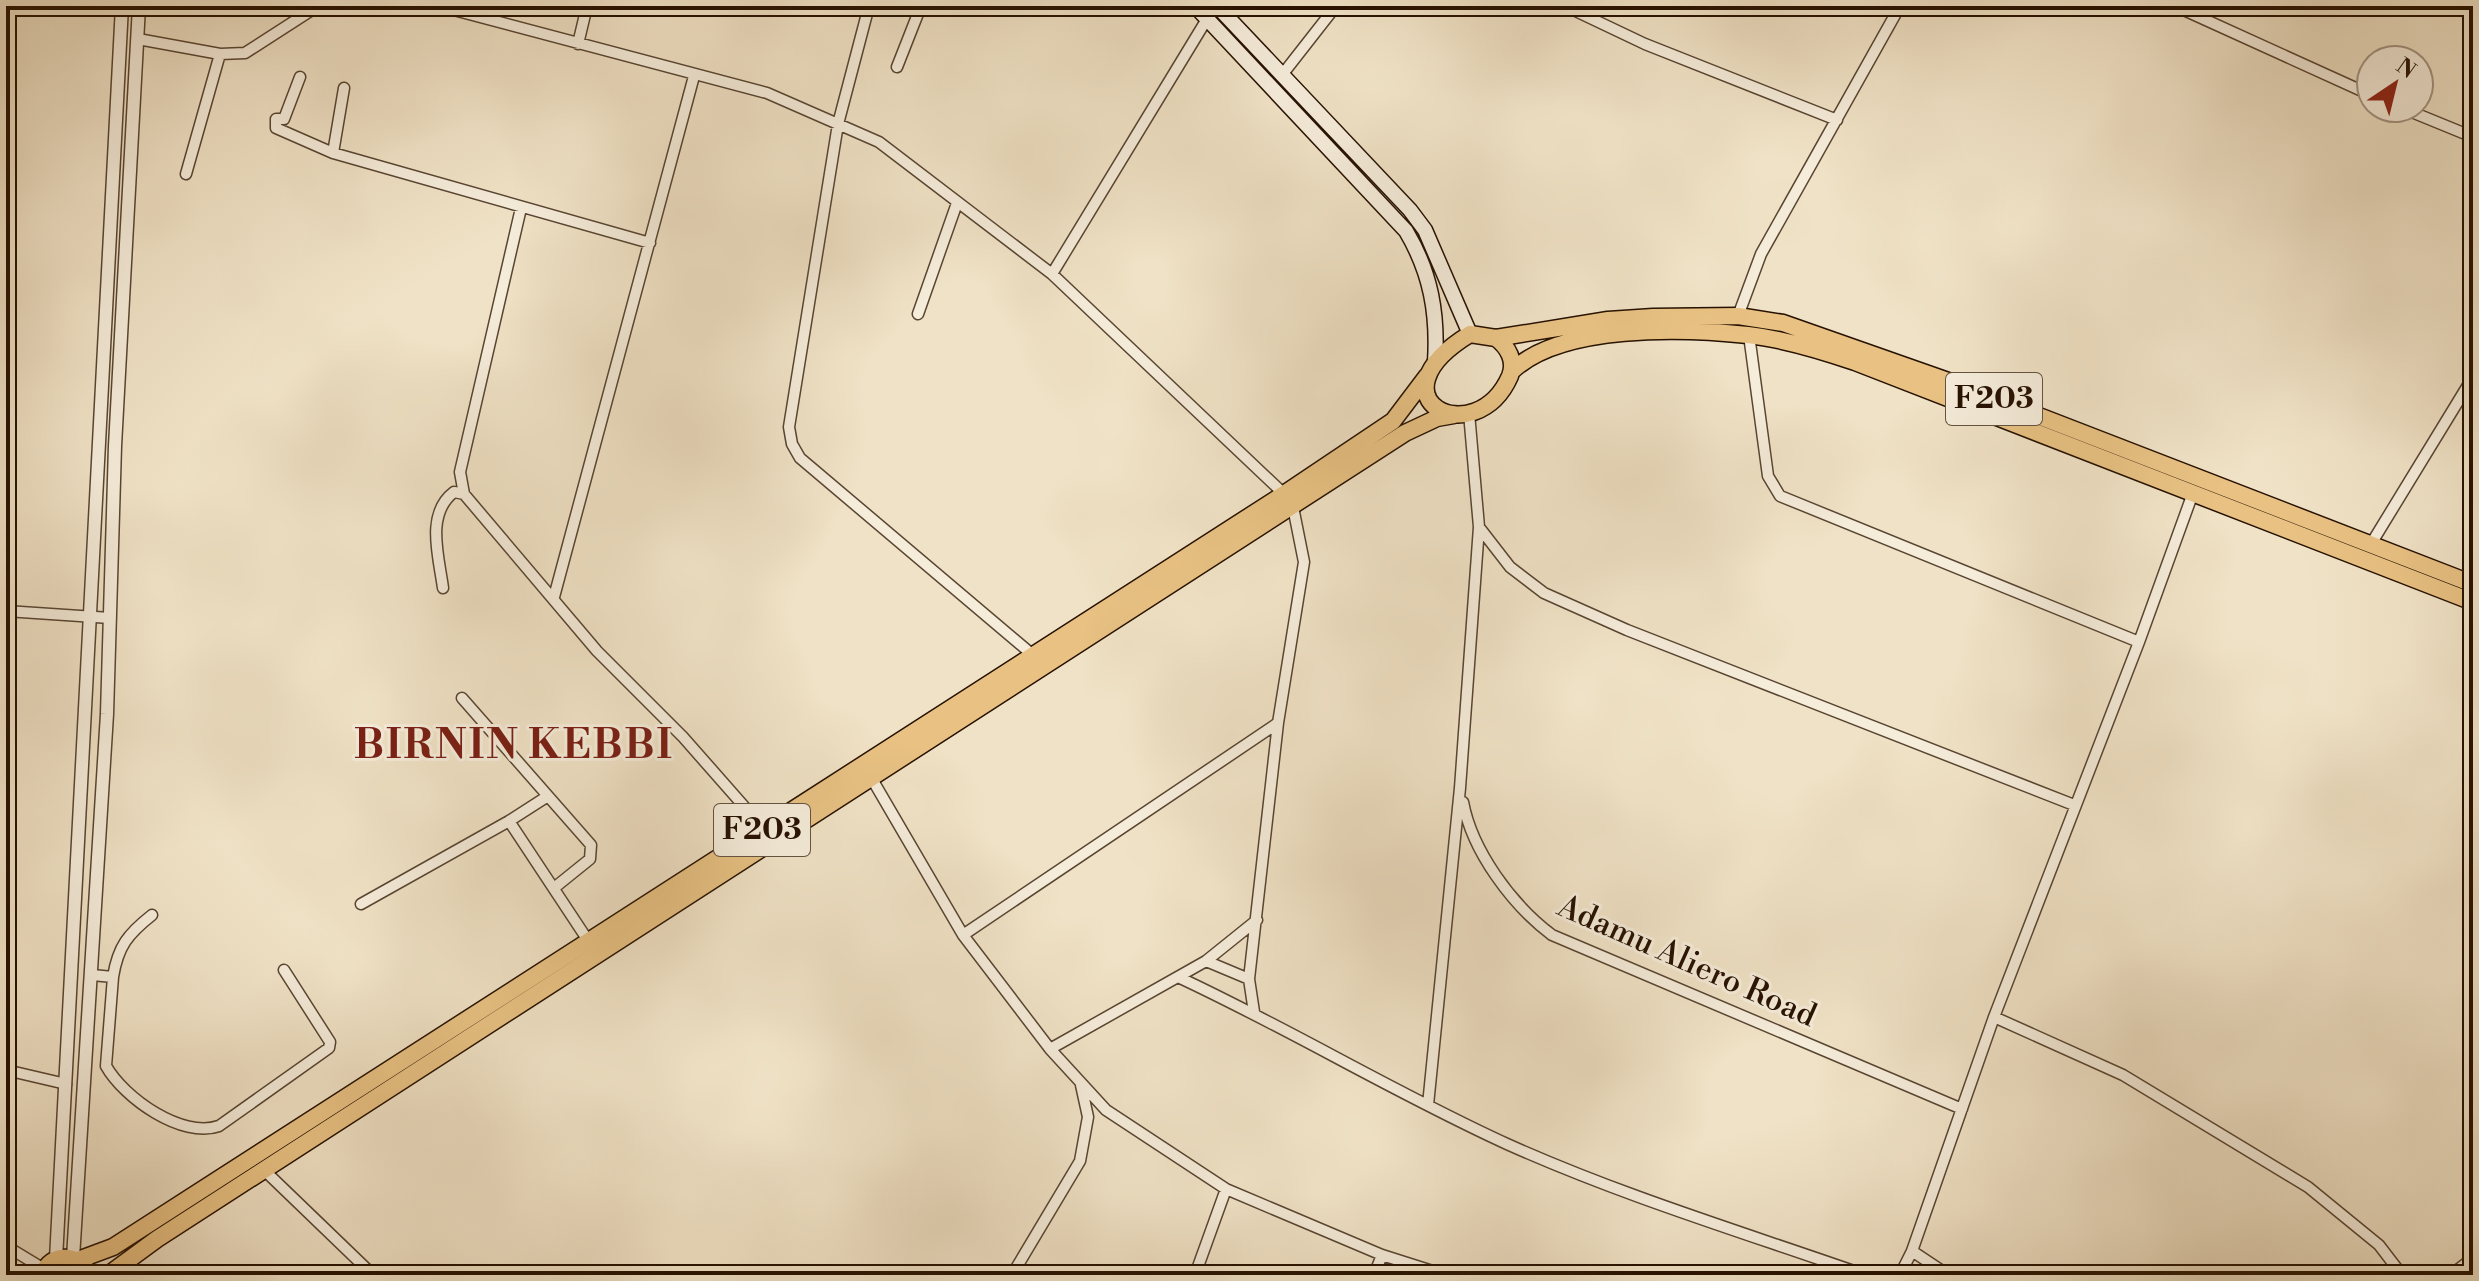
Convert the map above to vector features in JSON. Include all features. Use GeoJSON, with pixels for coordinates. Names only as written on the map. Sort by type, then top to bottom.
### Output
{"type":"FeatureCollection","features":[{"type":"Feature","properties":{"kind":"main road"},"geometry":{"type":"LineString","coordinates":[[1195,6],[1406,231],[1418,251],[1434,302],[1431,369],[1425,392],[1432,406],[1461,414],[1491,399],[1512,371],[1510,354],[1496,338],[1470,334]]}},
{"type":"Feature","properties":{"kind":"main road"},"geometry":{"type":"LineString","coordinates":[[1217,6],[1425,230],[1470,334]]}},
{"type":"Feature","properties":{"kind":"main road","name":"F203"},"geometry":{"type":"LineString","coordinates":[[1496,338],[1608,320],[1738,316],[1783,323],[1826,335],[2473,584]]}},
{"type":"Feature","properties":{"kind":"main road","name":"F203"},"geometry":{"type":"LineString","coordinates":[[1512,371],[1543,349],[1600,337],[1693,332],[1749,335],[1855,362],[2473,602]]}},
{"type":"Feature","properties":{"kind":"main road"},"geometry":{"type":"LineString","coordinates":[[1431,369],[1470,334]]}},
{"type":"Feature","properties":{"kind":"main road","name":"F203"},"geometry":{"type":"LineString","coordinates":[[108,1275],[264,1170],[872,779],[1288,501],[1393,421],[1431,369]]}},
{"type":"Feature","properties":{"kind":"main road","name":"F203"},"geometry":{"type":"LineString","coordinates":[[76,1259],[113,1247],[1034,656],[1288,501],[1405,433],[1437,418],[1461,414]]}},
{"type":"Feature","properties":{"kind":"main road"},"geometry":{"type":"LineString","coordinates":[[47,1268],[76,1259],[90,1275]]}},
{"type":"Feature","properties":{"kind":"street"},"geometry":{"type":"LineString","coordinates":[[6,1246],[47,1268],[66,1084],[122,6]]}},
{"type":"Feature","properties":{"kind":"street"},"geometry":{"type":"LineString","coordinates":[[76,1259],[139,6]]}},
{"type":"Feature","properties":{"kind":"street"},"geometry":{"type":"LineString","coordinates":[[138,39],[220,54],[245,53],[318,6]]}},
{"type":"Feature","properties":{"kind":"street"},"geometry":{"type":"LineString","coordinates":[[423,6],[450,8],[694,76],[767,93],[879,142],[1052,274],[1288,501],[1304,562],[1278,723],[1249,979],[1254,1012]]}},
{"type":"Feature","properties":{"kind":"street"},"geometry":{"type":"LineString","coordinates":[[578,44],[587,6]]}},
{"type":"Feature","properties":{"kind":"street"},"geometry":{"type":"LineString","coordinates":[[869,6],[838,124],[789,427],[792,444],[800,458],[1034,656]]}},
{"type":"Feature","properties":{"kind":"street"},"geometry":{"type":"LineString","coordinates":[[897,67],[921,6]]}},
{"type":"Feature","properties":{"kind":"street"},"geometry":{"type":"LineString","coordinates":[[1282,75],[1336,6]]}},
{"type":"Feature","properties":{"kind":"street"},"geometry":{"type":"LineString","coordinates":[[1565,6],[1645,44],[1837,120]]}},
{"type":"Feature","properties":{"kind":"street"},"geometry":{"type":"LineString","coordinates":[[1738,316],[1761,254],[1900,6]]}},
{"type":"Feature","properties":{"kind":"street"},"geometry":{"type":"LineString","coordinates":[[2175,6],[2355,88]]}},
{"type":"Feature","properties":{"kind":"street"},"geometry":{"type":"LineString","coordinates":[[1052,274],[1207,19]]}},
{"type":"Feature","properties":{"kind":"street"},"geometry":{"type":"LineString","coordinates":[[186,174],[220,54]]}},
{"type":"Feature","properties":{"kind":"street"},"geometry":{"type":"LineString","coordinates":[[554,597],[694,76]]}},
{"type":"Feature","properties":{"kind":"street"},"geometry":{"type":"LineString","coordinates":[[300,77],[284,119],[276,119],[276,128],[333,153],[650,243]]}},
{"type":"Feature","properties":{"kind":"street"},"geometry":{"type":"LineString","coordinates":[[333,153],[344,88]]}},
{"type":"Feature","properties":{"kind":"street"},"geometry":{"type":"LineString","coordinates":[[2435,121],[2473,137]]}},
{"type":"Feature","properties":{"kind":"street"},"geometry":{"type":"LineString","coordinates":[[918,314],[957,203]]}},
{"type":"Feature","properties":{"kind":"street"},"geometry":{"type":"LineString","coordinates":[[521,208],[460,472],[464,494],[597,651],[683,737],[764,829]]}},
{"type":"Feature","properties":{"kind":"street"},"geometry":{"type":"LineString","coordinates":[[1749,335],[1768,476],[1780,496],[2139,642]]}},
{"type":"Feature","properties":{"kind":"street"},"geometry":{"type":"LineString","coordinates":[[2371,544],[2473,377]]}},
{"type":"Feature","properties":{"kind":"street"},"geometry":{"type":"LineString","coordinates":[[1428,1105],[1460,788],[1479,527],[1461,414]]}},
{"type":"Feature","properties":{"kind":"street"},"geometry":{"type":"LineString","coordinates":[[443,588],[436,525],[439,511],[454,492],[464,494]]}},
{"type":"Feature","properties":{"kind":"street"},"geometry":{"type":"LineString","coordinates":[[1900,1275],[1912,1251],[1994,1017],[2139,642],[2193,493]]}},
{"type":"Feature","properties":{"kind":"street"},"geometry":{"type":"LineString","coordinates":[[1479,527],[1510,567],[1544,593],[1627,630],[2074,805]]}},
{"type":"Feature","properties":{"kind":"street"},"geometry":{"type":"LineString","coordinates":[[2471,769],[2473,602]]}},
{"type":"Feature","properties":{"kind":"street"},"geometry":{"type":"LineString","coordinates":[[6,611],[110,618]]}},
{"type":"Feature","properties":{"kind":"street"},"geometry":{"type":"LineString","coordinates":[[462,698],[593,851],[590,859],[554,888]]}},
{"type":"Feature","properties":{"kind":"street"},"geometry":{"type":"LineString","coordinates":[[963,935],[1278,723]]}},
{"type":"Feature","properties":{"kind":"street"},"geometry":{"type":"LineString","coordinates":[[872,779],[963,935],[1050,1049],[1106,1110],[1226,1189],[1382,1255],[1445,1275]]}},
{"type":"Feature","properties":{"kind":"street","name":"Adamu Aliero Road"},"geometry":{"type":"LineString","coordinates":[[1460,788],[1466,820],[1483,851],[1522,910],[1552,935],[1962,1109]]}},
{"type":"Feature","properties":{"kind":"street"},"geometry":{"type":"LineString","coordinates":[[361,904],[548,796]]}},
{"type":"Feature","properties":{"kind":"street"},"geometry":{"type":"LineString","coordinates":[[509,821],[589,942]]}},
{"type":"Feature","properties":{"kind":"street"},"geometry":{"type":"LineString","coordinates":[[152,915],[127,934],[117,953],[106,1066],[122,1088],[189,1128],[207,1131],[219,1126],[329,1048],[330,1042],[284,970]]}},
{"type":"Feature","properties":{"kind":"street"},"geometry":{"type":"LineString","coordinates":[[1050,1049],[1206,961],[1257,920]]}},
{"type":"Feature","properties":{"kind":"street"},"geometry":{"type":"LineString","coordinates":[[1206,961],[1249,979]]}},
{"type":"Feature","properties":{"kind":"street"},"geometry":{"type":"LineString","coordinates":[[72,973],[113,977]]}},
{"type":"Feature","properties":{"kind":"street"},"geometry":{"type":"LineString","coordinates":[[1178,977],[1254,1012],[1428,1105],[1585,1177],[1865,1275]]}},
{"type":"Feature","properties":{"kind":"street"},"geometry":{"type":"LineString","coordinates":[[1994,1017],[2123,1075],[2308,1187],[2379,1245],[2402,1275]]}},
{"type":"Feature","properties":{"kind":"street"},"geometry":{"type":"LineString","coordinates":[[6,1070],[66,1084]]}},
{"type":"Feature","properties":{"kind":"street"},"geometry":{"type":"LineString","coordinates":[[1012,1275],[1080,1161],[1087,1141],[1088,1117],[1081,1085]]}},
{"type":"Feature","properties":{"kind":"street"},"geometry":{"type":"LineString","coordinates":[[264,1170],[373,1275]]}},
{"type":"Feature","properties":{"kind":"street"},"geometry":{"type":"LineString","coordinates":[[1195,1275],[1226,1189]]}},
{"type":"Feature","properties":{"kind":"street"},"geometry":{"type":"LineString","coordinates":[[1912,1251],[1948,1275]]}},
{"type":"Feature","properties":{"kind":"street"},"geometry":{"type":"LineString","coordinates":[[1374,1275],[1382,1255]]}},
{"type":"Feature","properties":{"kind":"street"},"geometry":{"type":"LineString","coordinates":[[2451,1275],[2473,1258]]}},
{"type":"Feature","properties":{"kind":"district","name":"BIRNIN KEBBI"},"geometry":{"type":"Point","coordinates":[514,746]}}]}
